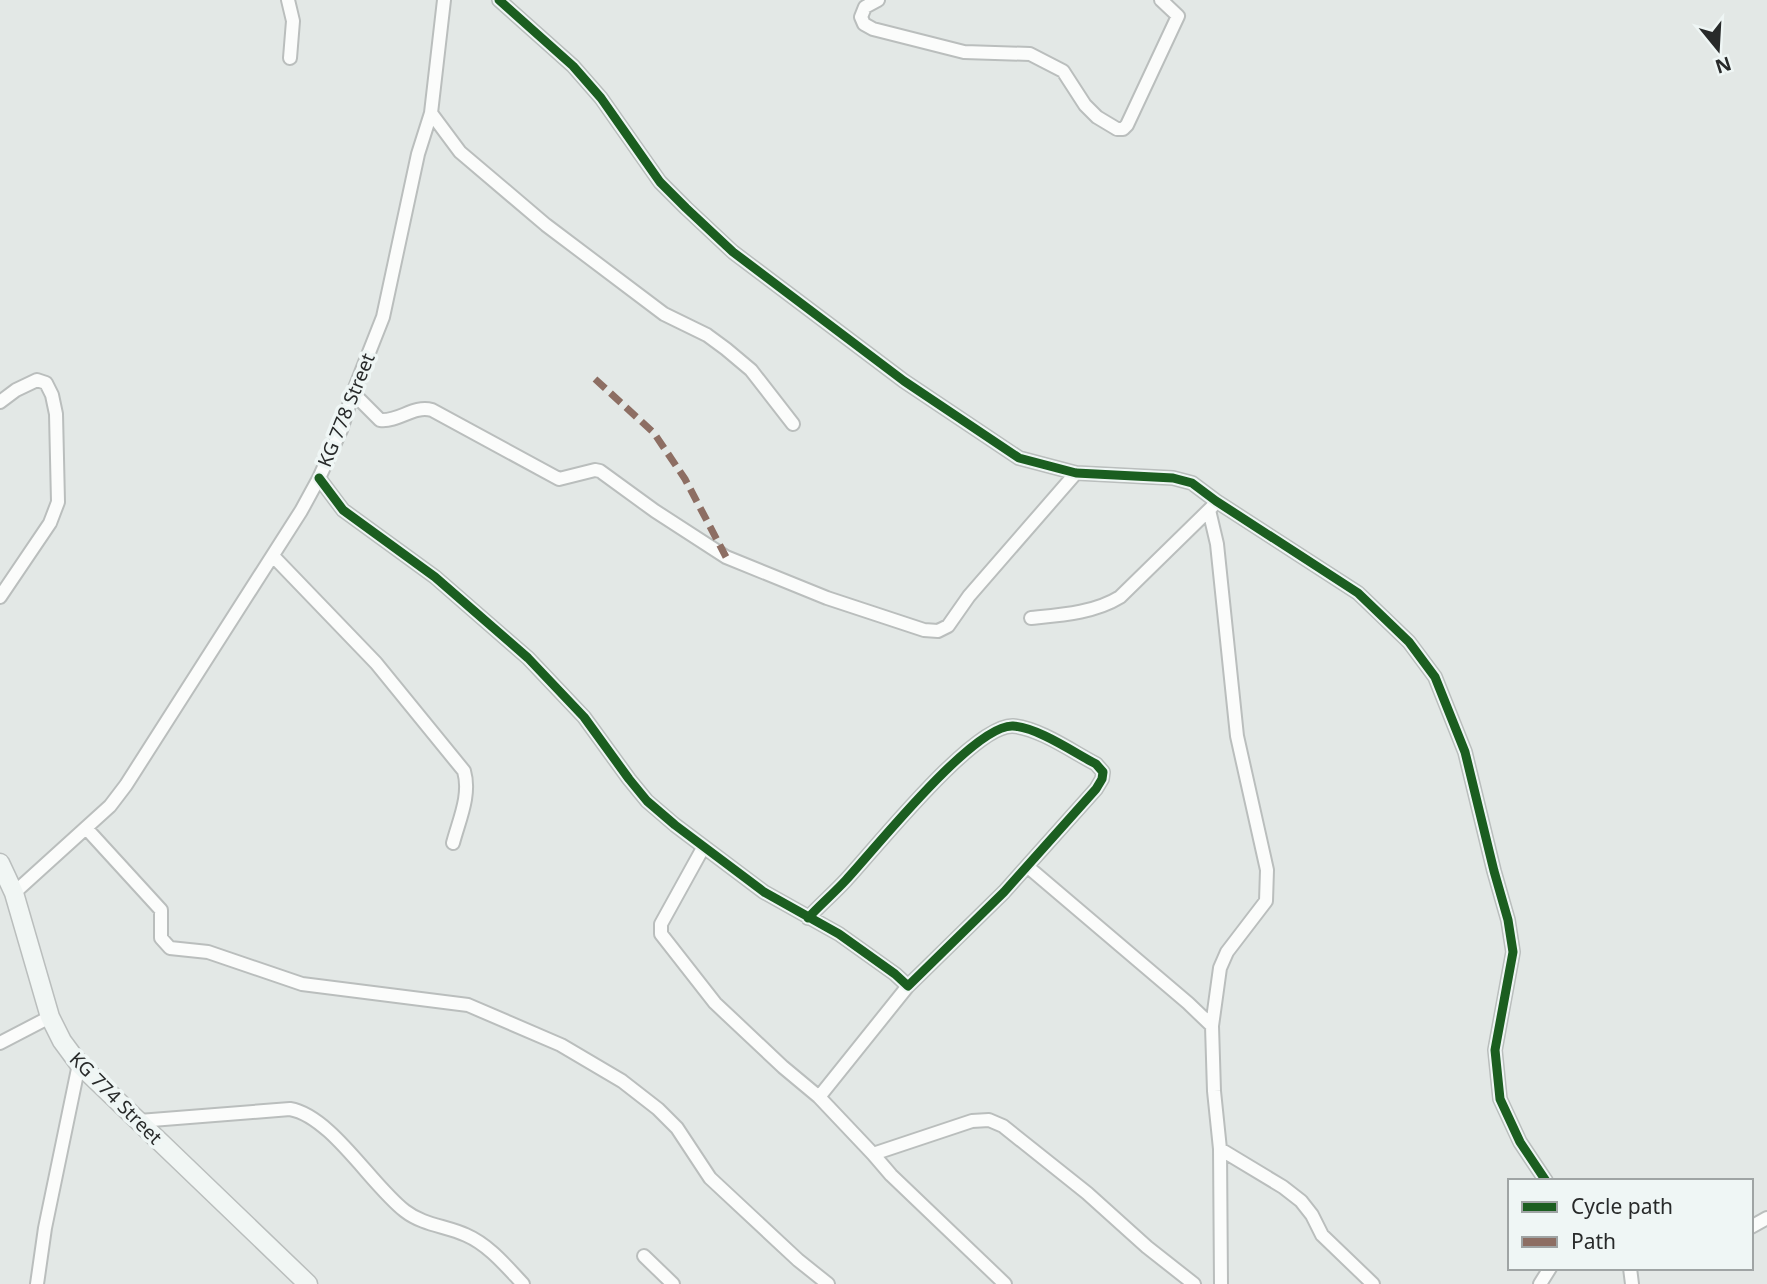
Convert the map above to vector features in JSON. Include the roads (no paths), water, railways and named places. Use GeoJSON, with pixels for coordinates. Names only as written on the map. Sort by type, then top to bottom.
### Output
{"type":"FeatureCollection","features":[{"type":"Feature","properties":{"kind":"street"},"geometry":{"type":"LineString","coordinates":[[288,0],[293,21],[290,58]]}},
{"type":"Feature","properties":{"kind":"street","name":"KG 778 Street"},"geometry":{"type":"LineString","coordinates":[[14,893],[110,806],[126,785],[273,556],[319,478],[341,430],[383,317],[418,154],[431,113],[444,0]]}},
{"type":"Feature","properties":{"kind":"street"},"geometry":{"type":"LineString","coordinates":[[499,0],[573,66],[601,98],[660,182],[733,253],[904,381],[1019,458],[1076,473],[1174,478],[1192,483],[1213,506],[1358,593],[1409,642],[1435,677],[1465,751],[1508,920],[1513,952],[1495,1050],[1500,1099],[1520,1142],[1545,1179]]}},
{"type":"Feature","properties":{"kind":"street"},"geometry":{"type":"LineString","coordinates":[[878,0],[865,7],[862,18],[864,24],[873,29],[964,52],[1030,54],[1039,57],[1063,71],[1085,105],[1097,117],[1118,129],[1127,125],[1178,16],[1161,0]]}},
{"type":"Feature","properties":{"kind":"street"},"geometry":{"type":"LineString","coordinates":[[431,113],[460,152],[546,225],[653,306],[707,335],[751,370],[793,424]]}},
{"type":"Feature","properties":{"kind":"street"},"geometry":{"type":"LineString","coordinates":[[0,402],[16,390],[37,380],[47,383],[56,414],[58,502],[50,523],[0,597]]}},
{"type":"Feature","properties":{"kind":"street"},"geometry":{"type":"LineString","coordinates":[[353,393],[380,420],[391,419],[423,407],[432,410],[559,479],[600,471],[726,557],[827,598],[938,631],[948,626],[963,603],[1076,473]]}},
{"type":"Feature","properties":{"kind":"street"},"geometry":{"type":"LineString","coordinates":[[319,478],[343,510],[435,577],[528,658],[584,717],[647,801],[703,848],[764,892],[839,934],[908,986]]}},
{"type":"Feature","properties":{"kind":"street"},"geometry":{"type":"LineString","coordinates":[[1031,618],[1108,604],[1120,597],[1213,506]]}},
{"type":"Feature","properties":{"kind":"street"},"geometry":{"type":"LineString","coordinates":[[1213,506],[1237,736],[1267,870],[1266,901],[1227,952],[1220,968],[1212,1026],[1213,1080],[1220,1149],[1221,1284]]}},
{"type":"Feature","properties":{"kind":"street"},"geometry":{"type":"LineString","coordinates":[[273,556],[376,663],[464,771],[468,783],[467,794],[453,843]]}},
{"type":"Feature","properties":{"kind":"street"},"geometry":{"type":"LineString","coordinates":[[808,918],[973,745],[998,729],[1011,726],[1037,733],[1096,764],[1103,772],[1096,789],[1028,867],[908,986],[818,1097]]}},
{"type":"Feature","properties":{"kind":"street"},"geometry":{"type":"LineString","coordinates":[[86,828],[161,910],[161,938],[170,948],[208,952],[302,984],[468,1005],[561,1045],[622,1081],[658,1109],[677,1128],[710,1178],[798,1260],[828,1284]]}},
{"type":"Feature","properties":{"kind":"street"},"geometry":{"type":"LineString","coordinates":[[703,848],[661,924],[661,934],[715,1003],[818,1097],[891,1175],[1005,1284]]}},
{"type":"Feature","properties":{"kind":"street","name":"KG 774 Street"},"geometry":{"type":"LineString","coordinates":[[0,863],[14,893],[50,1017],[62,1041],[79,1064],[308,1284]]}},
{"type":"Feature","properties":{"kind":"street"},"geometry":{"type":"LineString","coordinates":[[1028,867],[1212,1026]]}},
{"type":"Feature","properties":{"kind":"street"},"geometry":{"type":"LineString","coordinates":[[0,1043],[50,1017]]}},
{"type":"Feature","properties":{"kind":"street"},"geometry":{"type":"LineString","coordinates":[[37,1284],[45,1228],[79,1064]]}},
{"type":"Feature","properties":{"kind":"street"},"geometry":{"type":"LineString","coordinates":[[139,1121],[290,1109],[303,1111],[314,1118],[405,1211],[424,1222],[466,1235],[493,1252],[523,1284]]}},
{"type":"Feature","properties":{"kind":"street"},"geometry":{"type":"LineString","coordinates":[[873,1154],[972,1121],[989,1121],[1003,1126],[1087,1193],[1177,1279],[1194,1284]]}},
{"type":"Feature","properties":{"kind":"street"},"geometry":{"type":"LineString","coordinates":[[1220,1149],[1301,1201],[1322,1235],[1373,1284]]}},
{"type":"Feature","properties":{"kind":"street"},"geometry":{"type":"LineString","coordinates":[[644,1256],[673,1284]]}}]}
